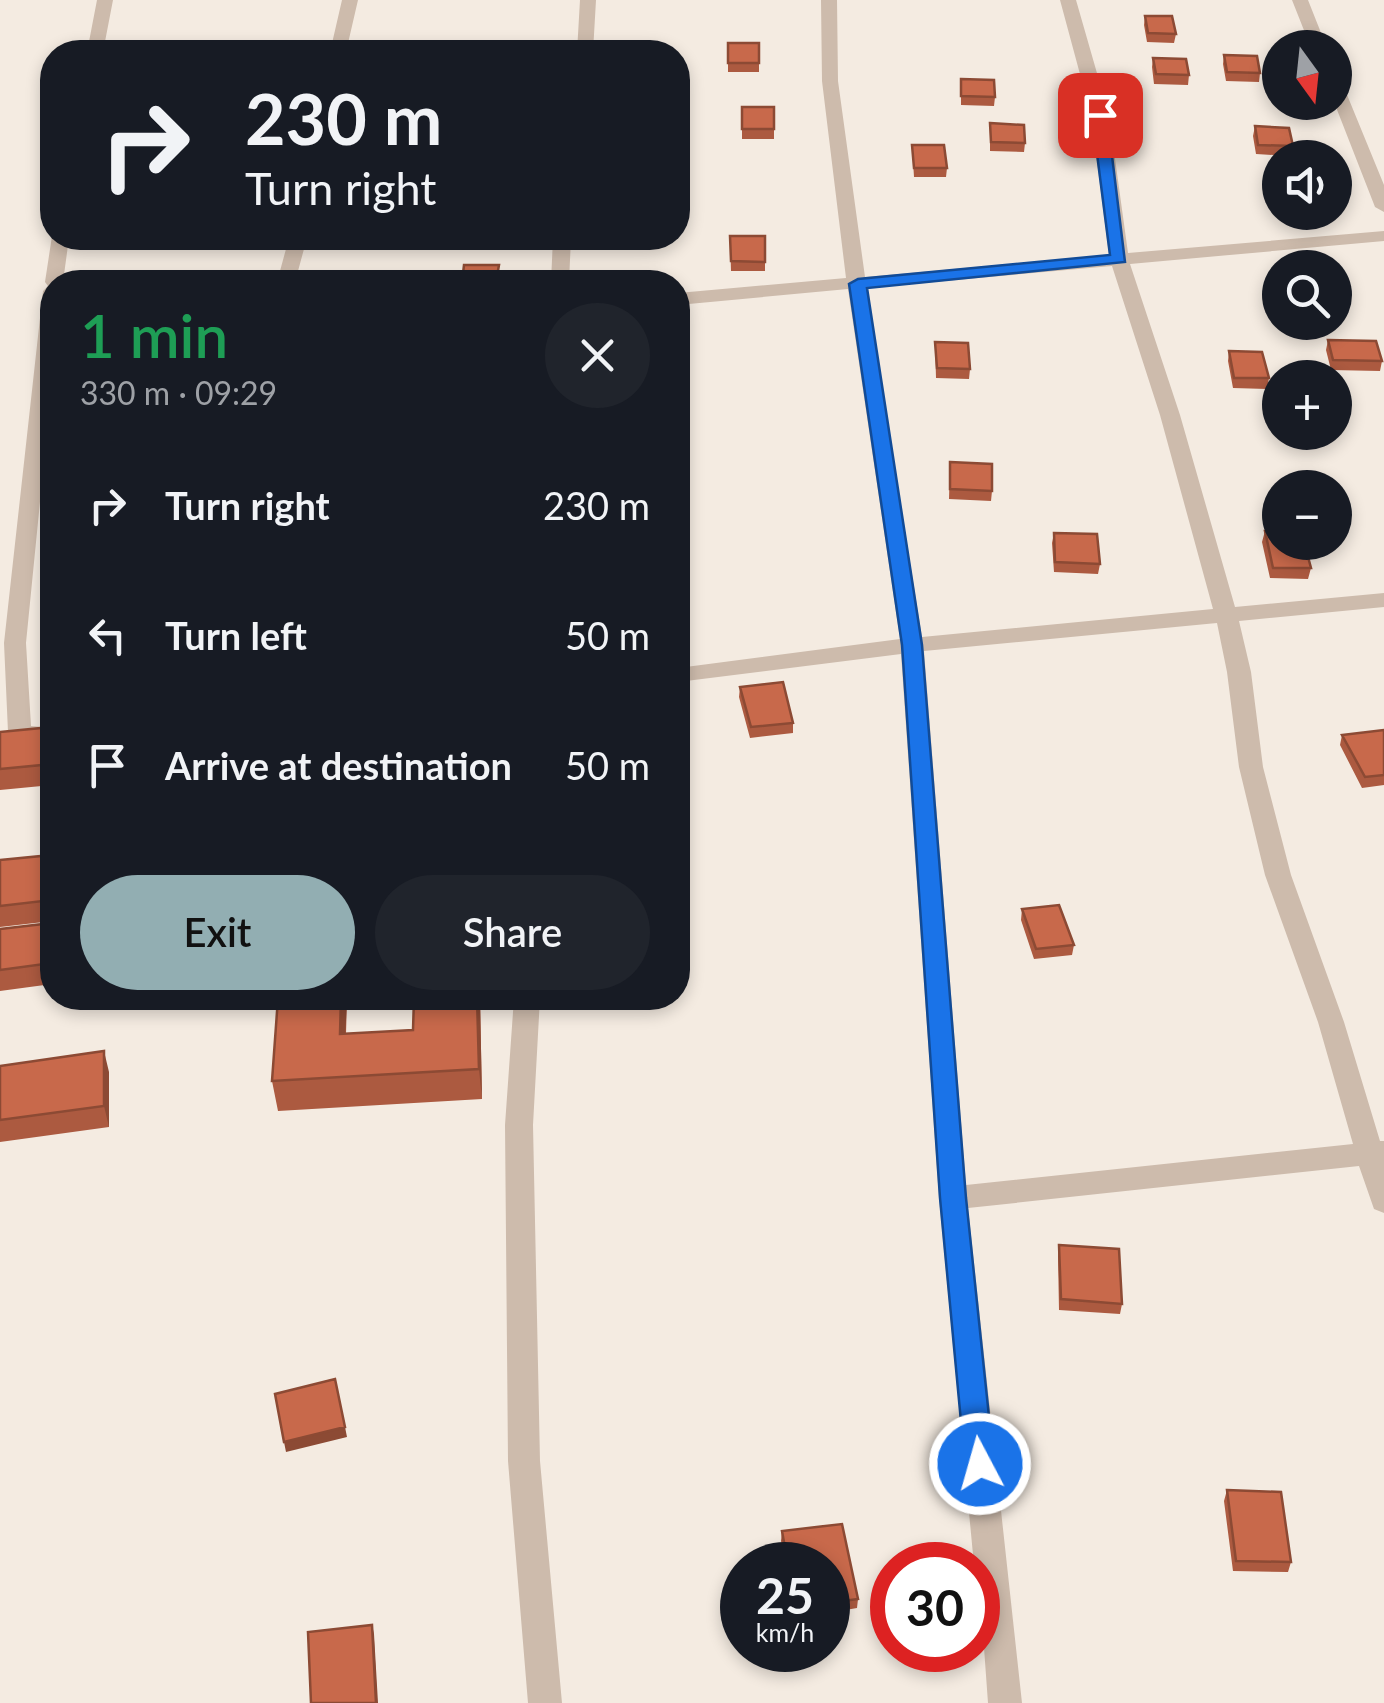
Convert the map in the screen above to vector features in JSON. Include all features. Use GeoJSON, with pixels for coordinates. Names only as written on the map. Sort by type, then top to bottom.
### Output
{"type":"FeatureCollection","features":[{"type":"Feature","properties":{"kind":"street"},"geometry":{"type":"LineString","coordinates":[[97,40],[105,0]]}},
{"type":"Feature","properties":{"kind":"street"},"geometry":{"type":"LineString","coordinates":[[341,40],[350,0]]}},
{"type":"Feature","properties":{"kind":"street"},"geometry":{"type":"LineString","coordinates":[[586,40],[588,0]]}},
{"type":"Feature","properties":{"kind":"street"},"geometry":{"type":"LineString","coordinates":[[829,0],[836,140],[912,645],[953,1198],[1005,1703]]}},
{"type":"Feature","properties":{"kind":"street"},"geometry":{"type":"LineString","coordinates":[[1068,0],[1100,115],[1119,259],[1170,415],[1227,618],[1252,767],[1278,875],[1376,1153],[1384,1201]]}},
{"type":"Feature","properties":{"kind":"street"},"geometry":{"type":"LineString","coordinates":[[1300,0],[1312,30]]}},
{"type":"Feature","properties":{"kind":"street"},"geometry":{"type":"LineString","coordinates":[[1349,120],[1384,207]]}},
{"type":"Feature","properties":{"kind":"street"},"geometry":{"type":"LineString","coordinates":[[690,298],[1384,236]]}},
{"type":"Feature","properties":{"kind":"street"},"geometry":{"type":"LineString","coordinates":[[40,405],[15,643],[10,734],[40,735]]}},
{"type":"Feature","properties":{"kind":"street"},"geometry":{"type":"LineString","coordinates":[[690,673],[912,645],[1227,618],[1384,600]]}},
{"type":"Feature","properties":{"kind":"street"},"geometry":{"type":"LineString","coordinates":[[526,1010],[520,1126],[524,1461],[546,1703]]}},
{"type":"Feature","properties":{"kind":"street"},"geometry":{"type":"LineString","coordinates":[[953,1198],[1376,1153]]}},
{"type":"Feature","properties":{"kind":"building"},"geometry":{"type":"Polygon","coordinates":[[[1145,16],[1172,16],[1176,34],[1148,33],[1145,16]]]}},
{"type":"Feature","properties":{"kind":"building"},"geometry":{"type":"Polygon","coordinates":[[[728,43],[759,43],[759,63],[728,63],[728,43]]]}},
{"type":"Feature","properties":{"kind":"building"},"geometry":{"type":"Polygon","coordinates":[[[1224,55],[1257,56],[1260,73],[1227,72],[1224,55]]]}},
{"type":"Feature","properties":{"kind":"building"},"geometry":{"type":"Polygon","coordinates":[[[1153,58],[1186,59],[1189,75],[1156,74],[1153,58]]]}},
{"type":"Feature","properties":{"kind":"building"},"geometry":{"type":"Polygon","coordinates":[[[961,79],[994,80],[995,97],[961,96],[961,79]]]}},
{"type":"Feature","properties":{"kind":"building"},"geometry":{"type":"Polygon","coordinates":[[[742,107],[774,107],[774,129],[742,129],[742,107]]]}},
{"type":"Feature","properties":{"kind":"building"},"geometry":{"type":"Polygon","coordinates":[[[990,123],[1024,125],[1025,143],[991,142],[990,123]]]}},
{"type":"Feature","properties":{"kind":"building"},"geometry":{"type":"Polygon","coordinates":[[[1255,126],[1289,128],[1292,140],[1262,140],[1262,145],[1258,145],[1255,126]]]}},
{"type":"Feature","properties":{"kind":"building"},"geometry":{"type":"Polygon","coordinates":[[[912,145],[944,145],[947,168],[914,168],[912,145]]]}},
{"type":"Feature","properties":{"kind":"building"},"geometry":{"type":"Polygon","coordinates":[[[730,236],[765,236],[765,262],[731,261],[730,236]]]}},
{"type":"Feature","properties":{"kind":"building"},"geometry":{"type":"Polygon","coordinates":[[[464,265],[499,265],[498,270],[463,270],[464,265]]]}},
{"type":"Feature","properties":{"kind":"building"},"geometry":{"type":"Polygon","coordinates":[[[1328,340],[1376,341],[1382,361],[1352,360],[1333,360],[1328,340]]]}},
{"type":"Feature","properties":{"kind":"building"},"geometry":{"type":"Polygon","coordinates":[[[935,342],[968,343],[970,369],[937,368],[935,342]]]}},
{"type":"Feature","properties":{"kind":"building"},"geometry":{"type":"Polygon","coordinates":[[[1229,351],[1262,352],[1262,378],[1234,378],[1229,351]]]}},
{"type":"Feature","properties":{"kind":"building"},"geometry":{"type":"Polygon","coordinates":[[[950,462],[992,464],[992,491],[950,489],[950,462]]]}},
{"type":"Feature","properties":{"kind":"building"},"geometry":{"type":"Polygon","coordinates":[[[1054,533],[1097,534],[1100,564],[1055,562],[1054,533]]]}},
{"type":"Feature","properties":{"kind":"building"},"geometry":{"type":"Polygon","coordinates":[[[1271,560],[1309,560],[1311,568],[1273,568],[1271,560]]]}},
{"type":"Feature","properties":{"kind":"building"},"geometry":{"type":"Polygon","coordinates":[[[783,682],[793,723],[751,727],[740,687],[783,682]]]}},
{"type":"Feature","properties":{"kind":"building"},"geometry":{"type":"Polygon","coordinates":[[[40,728],[40,765],[0,769],[0,732],[40,728]]]}},
{"type":"Feature","properties":{"kind":"building"},"geometry":{"type":"Polygon","coordinates":[[[1384,730],[1384,775],[1365,777],[1342,735],[1384,730]]]}},
{"type":"Feature","properties":{"kind":"building"},"geometry":{"type":"Polygon","coordinates":[[[40,856],[40,901],[0,906],[0,860],[40,856]]]}},
{"type":"Feature","properties":{"kind":"building"},"geometry":{"type":"Polygon","coordinates":[[[1059,905],[1074,945],[1036,949],[1022,909],[1059,905]]]}},
{"type":"Feature","properties":{"kind":"building"},"geometry":{"type":"Polygon","coordinates":[[[40,924],[40,965],[0,970],[0,929],[40,924]]]}},
{"type":"Feature","properties":{"kind":"building"},"geometry":{"type":"Polygon","coordinates":[[[277,1010],[341,1010],[340,1034],[413,1030],[414,1010],[477,1010],[479,1069],[272,1081],[277,1010]]]}},
{"type":"Feature","properties":{"kind":"building"},"geometry":{"type":"Polygon","coordinates":[[[104,1051],[104,1106],[0,1120],[0,1066],[104,1051]]]}},
{"type":"Feature","properties":{"kind":"building"},"geometry":{"type":"Polygon","coordinates":[[[1059,1245],[1119,1249],[1122,1304],[1061,1299],[1059,1245]]]}},
{"type":"Feature","properties":{"kind":"building"},"geometry":{"type":"Polygon","coordinates":[[[335,1379],[345,1427],[284,1442],[275,1394],[335,1379]]]}},
{"type":"Feature","properties":{"kind":"building"},"geometry":{"type":"Polygon","coordinates":[[[1227,1490],[1281,1492],[1291,1562],[1236,1561],[1227,1490]]]}},
{"type":"Feature","properties":{"kind":"building"},"geometry":{"type":"Polygon","coordinates":[[[842,1524],[846,1542],[784,1542],[782,1531],[842,1524]]]}},
{"type":"Feature","properties":{"kind":"building"},"geometry":{"type":"Polygon","coordinates":[[[850,1562],[858,1599],[850,1600],[850,1562]]]}},
{"type":"Feature","properties":{"kind":"building"},"geometry":{"type":"Polygon","coordinates":[[[372,1625],[376,1703],[311,1703],[308,1632],[372,1625]]]}},
{"type":"Feature","properties":{"kind":"route"},"geometry":{"type":"LineString","coordinates":[[980,1464],[953,1198],[912,645],[858,284],[1119,259],[1100,115]]}}]}
